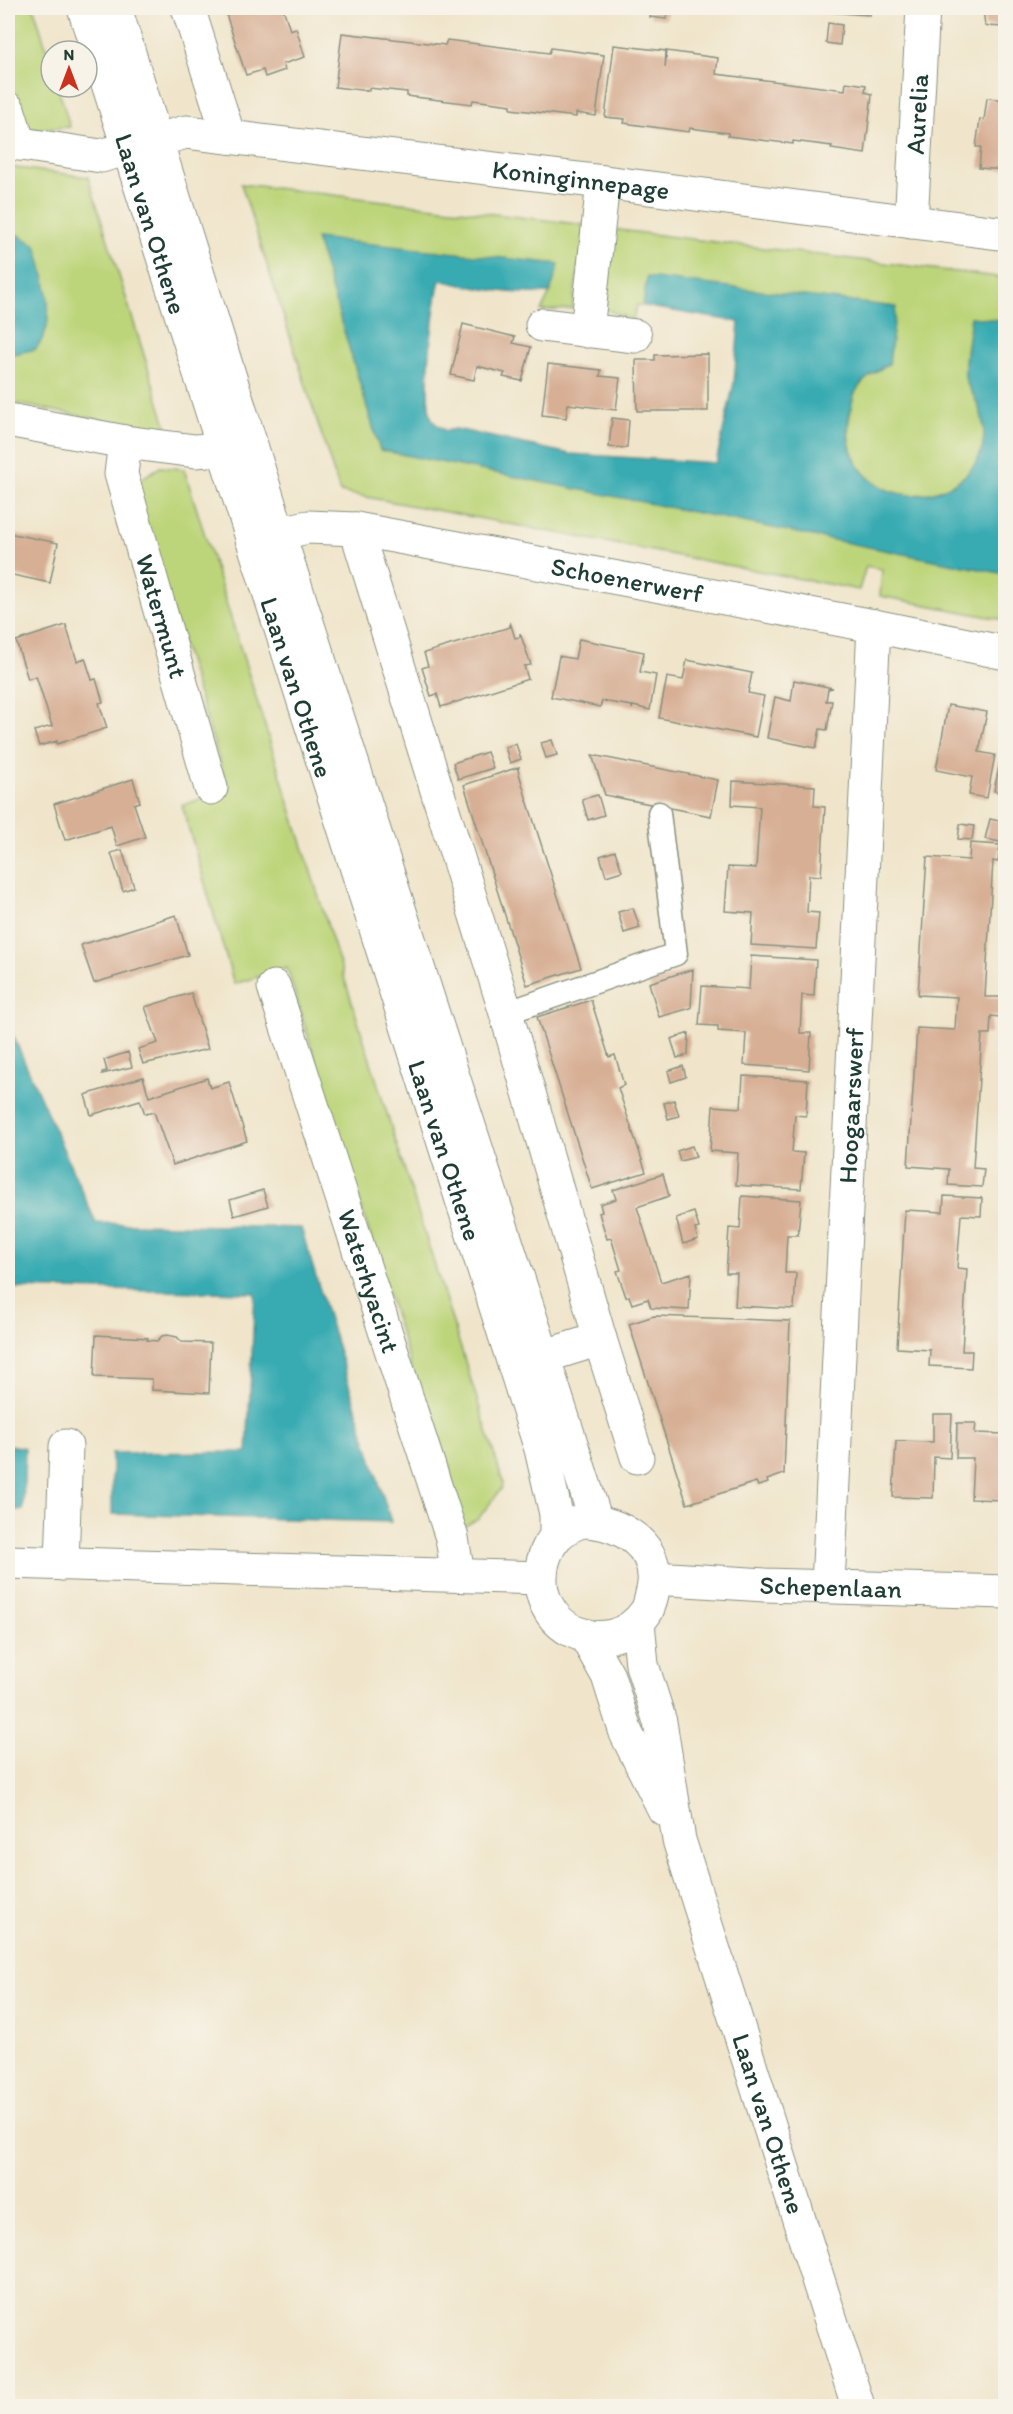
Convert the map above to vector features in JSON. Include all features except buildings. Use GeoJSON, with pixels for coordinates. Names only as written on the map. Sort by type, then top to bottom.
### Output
{"type":"FeatureCollection","features":[{"type":"Feature","properties":{"kind":"street","name":"Laan van Othene"},"geometry":{"type":"LineString","coordinates":[[84,8],[142,145],[264,536],[529,1361],[596,1521]]}},
{"type":"Feature","properties":{"kind":"street","name":"Laan van Othene"},"geometry":{"type":"LineString","coordinates":[[115,8],[142,145]]}},
{"type":"Feature","properties":{"kind":"street"},"geometry":{"type":"LineString","coordinates":[[188,8],[229,137]]}},
{"type":"Feature","properties":{"kind":"street","name":"Aurelia"},"geometry":{"type":"LineString","coordinates":[[911,222],[923,8]]}},
{"type":"Feature","properties":{"kind":"street"},"geometry":{"type":"LineString","coordinates":[[8,109],[13,143]]}},
{"type":"Feature","properties":{"kind":"street","name":"Koninginnepage"},"geometry":{"type":"LineString","coordinates":[[13,143],[101,156],[186,132],[603,182],[1005,234]]}},
{"type":"Feature","properties":{"kind":"street"},"geometry":{"type":"LineString","coordinates":[[587,331],[603,182]]}},
{"type":"Feature","properties":{"kind":"street"},"geometry":{"type":"LineString","coordinates":[[542,325],[635,336]]}},
{"type":"Feature","properties":{"kind":"street"},"geometry":{"type":"LineString","coordinates":[[8,420],[125,442],[195,451],[238,448]]}},
{"type":"Feature","properties":{"kind":"street","name":"Watermunt"},"geometry":{"type":"LineString","coordinates":[[125,442],[121,474],[211,788]]}},
{"type":"Feature","properties":{"kind":"street","name":"Schoenerwerf"},"geometry":{"type":"LineString","coordinates":[[264,536],[308,527],[356,529],[874,626],[1005,653]]}},
{"type":"Feature","properties":{"kind":"street"},"geometry":{"type":"LineString","coordinates":[[356,529],[506,1013],[600,1339],[637,1457]]}},
{"type":"Feature","properties":{"kind":"street","name":"Hoogaarswerf"},"geometry":{"type":"LineString","coordinates":[[828,1585],[874,626]]}},
{"type":"Feature","properties":{"kind":"street","name":"Waterhyacint"},"geometry":{"type":"LineString","coordinates":[[273,987],[452,1538],[458,1575]]}},
{"type":"Feature","properties":{"kind":"street"},"geometry":{"type":"LineString","coordinates":[[529,1361],[600,1339]]}},
{"type":"Feature","properties":{"kind":"street","name":"Laan van Othene"},"geometry":{"type":"LineString","coordinates":[[529,1361],[556,1514],[556,1535]]}},
{"type":"Feature","properties":{"kind":"street"},"geometry":{"type":"LineString","coordinates":[[62,1564],[66,1446]]}},
{"type":"Feature","properties":{"kind":"street"},"geometry":{"type":"LineString","coordinates":[[582,1521],[596,1521],[613,1525],[635,1538],[649,1555],[655,1578],[648,1610],[638,1622],[608,1637],[585,1635],[567,1629],[552,1616],[543,1600],[540,1578],[546,1550],[556,1535],[568,1526],[582,1521]]}},
{"type":"Feature","properties":{"kind":"street"},"geometry":{"type":"LineString","coordinates":[[8,1562],[540,1578]]}},
{"type":"Feature","properties":{"kind":"street","name":"Schepenlaan"},"geometry":{"type":"LineString","coordinates":[[655,1578],[765,1585],[828,1585],[1005,1592]]}},
{"type":"Feature","properties":{"kind":"street","name":"Laan van Othene"},"geometry":{"type":"LineString","coordinates":[[638,1622],[642,1665],[660,1722],[679,1840],[858,2406]]}},
{"type":"Feature","properties":{"kind":"street","name":"Laan van Othene"},"geometry":{"type":"LineString","coordinates":[[585,1635],[608,1676],[626,1733],[679,1840]]}},
{"type":"Feature","properties":{"kind":"lane"},"geometry":{"type":"LineString","coordinates":[[506,1013],[676,954],[659,813]]}},
{"type":"Feature","properties":{"kind":"green space"},"geometry":{"type":"Polygon","coordinates":[[[8,8],[34,8],[43,39],[39,39],[39,99],[62,99],[70,127],[24,130],[12,100],[7,55],[8,8]]]}},
{"type":"Feature","properties":{"kind":"green space"},"geometry":{"type":"Polygon","coordinates":[[[8,167],[88,177],[167,428],[148,429],[8,402],[8,353],[15,354],[15,234],[8,234],[8,167]]]}},
{"type":"Feature","properties":{"kind":"green space"},"geometry":{"type":"Polygon","coordinates":[[[241,184],[586,225],[572,309],[541,311],[550,293],[316,238],[380,450],[1005,573],[1005,620],[880,596],[882,569],[866,566],[859,590],[340,492],[241,184]]]}},
{"type":"Feature","properties":{"kind":"green space"},"geometry":{"type":"Polygon","coordinates":[[[611,229],[1005,278],[1005,321],[971,317],[965,354],[966,380],[984,427],[984,442],[977,461],[960,480],[928,493],[908,495],[890,491],[874,482],[861,469],[852,452],[849,433],[851,411],[854,395],[861,384],[889,363],[647,277],[643,306],[637,305],[633,320],[607,310],[611,229]]]}},
{"type":"Feature","properties":{"kind":"green space"},"geometry":{"type":"Polygon","coordinates":[[[160,467],[184,469],[503,1482],[502,1488],[478,1519],[461,1528],[287,968],[234,984],[182,805],[229,791],[137,498],[139,480],[160,467]]]}},
{"type":"Feature","properties":{"kind":"water"},"geometry":{"type":"Polygon","coordinates":[[[15,233],[36,245],[44,277],[48,313],[45,333],[36,349],[15,354],[8,353],[8,234],[15,233]]]}},
{"type":"Feature","properties":{"kind":"water"},"geometry":{"type":"Polygon","coordinates":[[[316,238],[559,264],[550,293],[495,291],[440,280],[432,329],[428,392],[432,419],[446,431],[456,429],[570,454],[716,463],[734,383],[739,322],[643,306],[647,277],[896,307],[889,364],[870,376],[858,388],[853,397],[848,433],[852,453],[861,469],[874,482],[890,491],[909,495],[929,493],[950,486],[965,476],[977,461],[982,449],[984,427],[965,376],[971,317],[1005,321],[1005,574],[380,450],[316,238]]]}},
{"type":"Feature","properties":{"kind":"water"},"geometry":{"type":"Polygon","coordinates":[[[8,1024],[96,1223],[301,1228],[391,1522],[112,1514],[112,1453],[247,1452],[255,1293],[8,1288],[8,1024]]]}},
{"type":"Feature","properties":{"kind":"water"},"geometry":{"type":"Polygon","coordinates":[[[8,1445],[25,1448],[23,1510],[8,1510],[8,1445]]]}}]}
